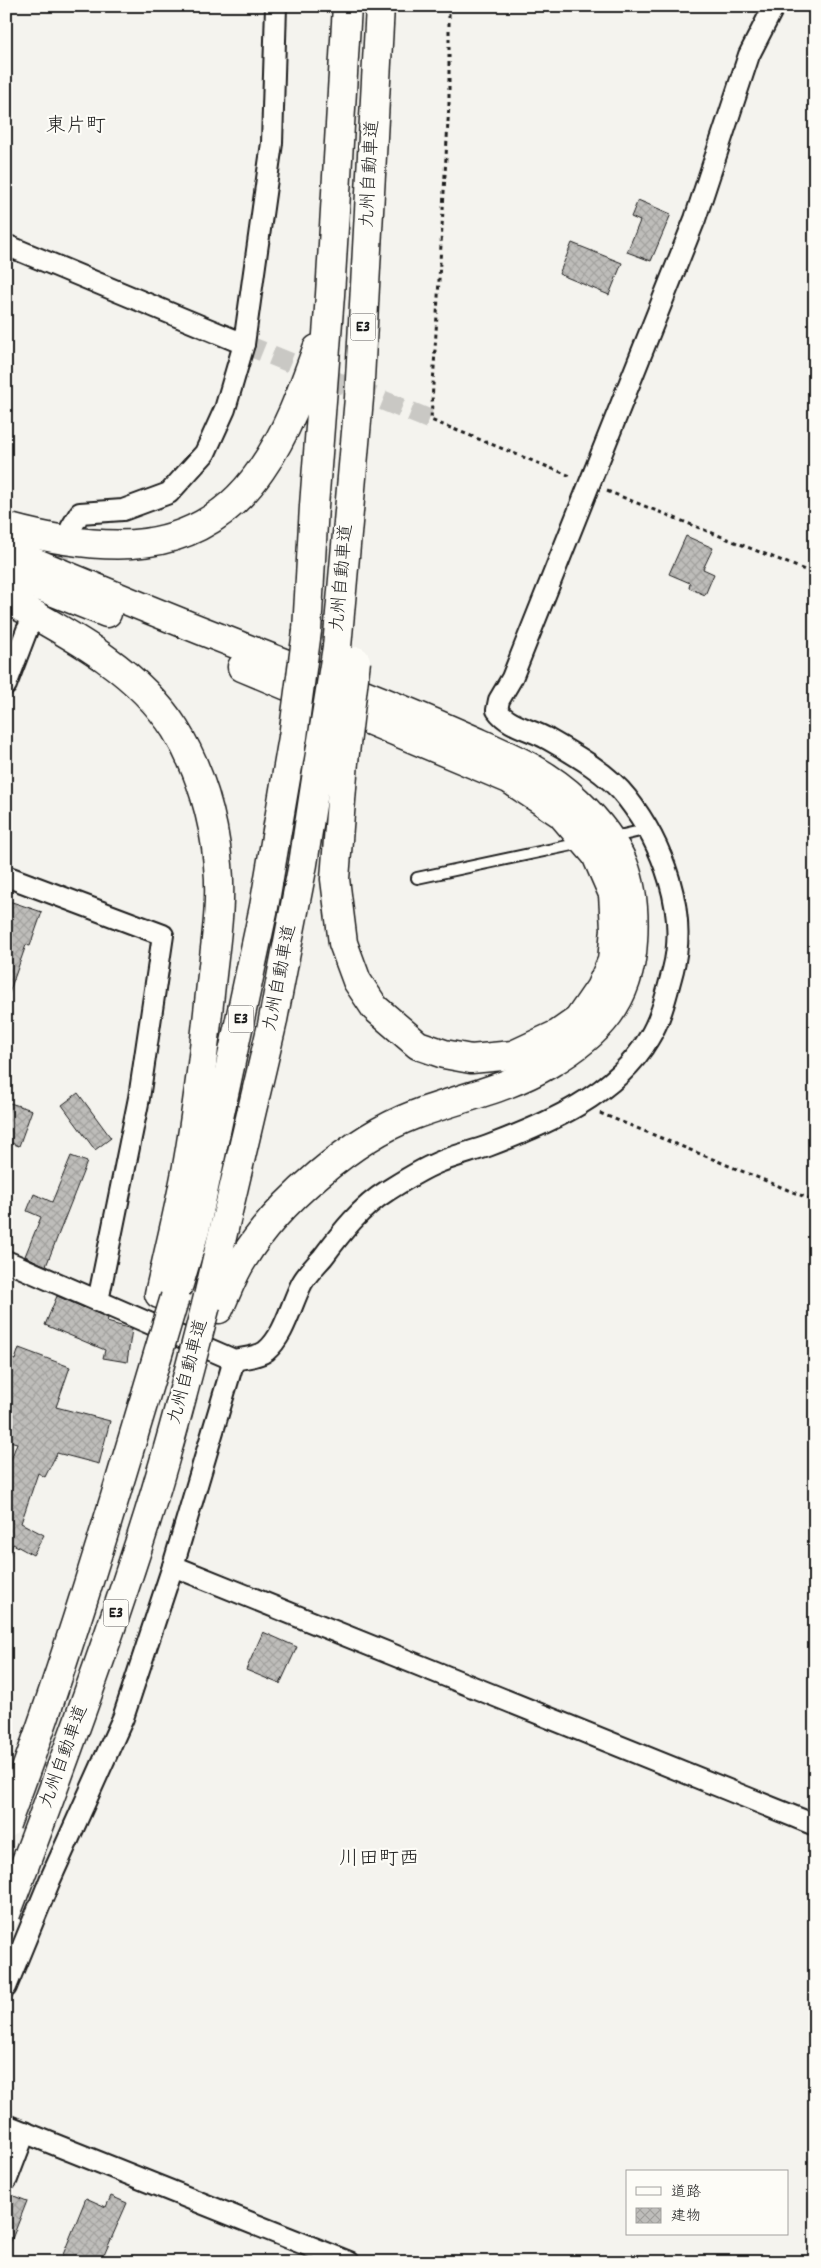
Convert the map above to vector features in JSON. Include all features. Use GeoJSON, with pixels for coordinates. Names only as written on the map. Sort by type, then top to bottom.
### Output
{"type":"FeatureCollection","features":[{"type":"Feature","properties":{"kind":"highway","name":"九州自動車道"},"geometry":{"type":"LineString","coordinates":[[6,1824],[31,1758],[99,1550],[167,1295],[194,1230],[264,907],[293,737],[307,631],[347,6]]}},
{"type":"Feature","properties":{"kind":"highway","name":"九州自動車道"},"geometry":{"type":"LineString","coordinates":[[6,1914],[61,1770],[128,1577],[213,1307],[272,1025],[303,864],[332,757],[346,654],[380,6]]}},
{"type":"Feature","properties":{"kind":"highway"},"geometry":{"type":"LineString","coordinates":[[6,527],[44,537],[116,546],[143,544],[177,536],[210,520],[240,495],[261,470],[286,429],[318,347],[330,295]]}},
{"type":"Feature","properties":{"kind":"highway"},"geometry":{"type":"LineString","coordinates":[[6,550],[145,609],[407,711],[535,768],[574,798],[595,820],[619,850],[628,877],[635,910],[632,952],[624,991],[596,1031],[578,1047],[515,1083],[409,1117],[354,1146],[305,1188],[280,1213],[242,1259],[213,1307]]}},
{"type":"Feature","properties":{"kind":"highway"},"geometry":{"type":"LineString","coordinates":[[6,573],[388,726],[510,778],[561,814],[596,855],[613,894],[615,929],[612,961],[600,988],[578,1020],[558,1034],[513,1055],[471,1059],[444,1054],[418,1045],[375,1008],[357,981],[343,943],[335,878],[332,757]]}},
{"type":"Feature","properties":{"kind":"highway"},"geometry":{"type":"LineString","coordinates":[[6,599],[85,644],[120,670],[150,698],[175,729],[202,786],[212,826],[218,866],[218,909],[209,1005],[188,1161],[167,1295]]}},
{"type":"Feature","properties":{"kind":"street"},"geometry":{"type":"LineString","coordinates":[[71,528],[80,513],[123,510],[169,494],[205,453],[225,409],[244,344],[272,143],[276,6]]}},
{"type":"Feature","properties":{"kind":"street"},"geometry":{"type":"LineString","coordinates":[[6,1261],[234,1360],[264,1353],[273,1344],[303,1282],[351,1222],[384,1193],[437,1163],[533,1128],[582,1102],[605,1087],[649,1038],[665,1002],[676,958],[678,931],[675,906],[662,857],[649,830],[626,796],[598,770],[545,737],[502,718],[497,710],[499,700],[512,678],[695,219],[749,55],[774,6]]}},
{"type":"Feature","properties":{"kind":"street"},"geometry":{"type":"LineString","coordinates":[[6,244],[244,344]]}},
{"type":"Feature","properties":{"kind":"street"},"geometry":{"type":"LineString","coordinates":[[6,685],[27,630]]}},
{"type":"Feature","properties":{"kind":"street"},"geometry":{"type":"LineString","coordinates":[[6,876],[163,935],[139,1098],[98,1301]]}},
{"type":"Feature","properties":{"kind":"street"},"geometry":{"type":"LineString","coordinates":[[6,1986],[50,1880],[123,1718],[174,1566],[234,1360]]}},
{"type":"Feature","properties":{"kind":"street"},"geometry":{"type":"LineString","coordinates":[[174,1566],[815,1825]]}},
{"type":"Feature","properties":{"kind":"street"},"geometry":{"type":"LineString","coordinates":[[6,2125],[349,2262]]}},
{"type":"Feature","properties":{"kind":"street"},"geometry":{"type":"LineString","coordinates":[[7,2179],[25,2132]]}},
{"type":"Feature","properties":{"kind":"lane"},"geometry":{"type":"LineString","coordinates":[[623,835],[649,830]]}},
{"type":"Feature","properties":{"kind":"lane"},"geometry":{"type":"LineString","coordinates":[[417,878],[572,845]]}},
{"type":"Feature","properties":{"kind":"path"},"geometry":{"type":"LineString","coordinates":[[449,6],[449,104],[432,420],[815,574]]}},
{"type":"Feature","properties":{"kind":"path"},"geometry":{"type":"LineString","coordinates":[[582,1102],[601,1113],[815,1201]]}},
{"type":"Feature","properties":{"kind":"building"},"geometry":{"type":"Polygon","coordinates":[[[638,200],[671,214],[651,261],[627,252],[640,221],[631,217],[638,200]]]}},
{"type":"Feature","properties":{"kind":"building"},"geometry":{"type":"Polygon","coordinates":[[[572,243],[622,263],[609,295],[559,274],[572,243]]]}},
{"type":"Feature","properties":{"kind":"building"},"geometry":{"type":"Polygon","coordinates":[[[686,536],[713,548],[703,569],[714,574],[705,595],[689,588],[690,583],[669,574],[686,536]]]}},
{"type":"Feature","properties":{"kind":"building"},"geometry":{"type":"Polygon","coordinates":[[[6,900],[42,912],[30,946],[26,945],[8,996],[6,996],[6,900]]]}},
{"type":"Feature","properties":{"kind":"building"},"geometry":{"type":"Polygon","coordinates":[[[78,1093],[111,1138],[95,1150],[62,1105],[78,1093]]]}},
{"type":"Feature","properties":{"kind":"building"},"geometry":{"type":"Polygon","coordinates":[[[10,1103],[32,1110],[19,1146],[6,1141],[6,1112],[10,1103]]]}},
{"type":"Feature","properties":{"kind":"building"},"geometry":{"type":"Polygon","coordinates":[[[71,1156],[87,1162],[46,1266],[25,1256],[41,1217],[27,1211],[34,1194],[52,1202],[71,1156]]]}},
{"type":"Feature","properties":{"kind":"building"},"geometry":{"type":"Polygon","coordinates":[[[57,1296],[108,1318],[107,1322],[132,1329],[127,1362],[103,1358],[105,1350],[45,1325],[57,1296]]]}},
{"type":"Feature","properties":{"kind":"building"},"geometry":{"type":"Polygon","coordinates":[[[19,1348],[70,1367],[56,1407],[110,1421],[99,1464],[57,1453],[45,1477],[38,1473],[21,1523],[44,1535],[33,1555],[13,1544],[8,1558],[6,1557],[6,1473],[17,1443],[6,1440],[6,1357],[15,1360],[19,1348]]]}},
{"type":"Feature","properties":{"kind":"building"},"geometry":{"type":"Polygon","coordinates":[[[263,1632],[297,1647],[280,1684],[246,1670],[263,1632]]]}},
{"type":"Feature","properties":{"kind":"building"},"geometry":{"type":"Polygon","coordinates":[[[6,2193],[27,2201],[8,2249],[6,2248],[6,2193]]]}},
{"type":"Feature","properties":{"kind":"building"},"geometry":{"type":"Polygon","coordinates":[[[111,2196],[127,2203],[101,2262],[60,2262],[86,2198],[106,2207],[111,2196]]]}},
{"type":"Feature","properties":{"kind":"tunnel"},"geometry":{"type":"LineString","coordinates":[[244,344],[431,420]]}},
{"type":"Feature","properties":{"kind":"tunnel"},"geometry":{"type":"LineString","coordinates":[[28,627],[71,528]]}},
{"type":"Feature","properties":{"kind":"district","name":"東片町"},"geometry":{"type":"Point","coordinates":[76,127]}},
{"type":"Feature","properties":{"kind":"district","name":"川田町西"},"geometry":{"type":"Point","coordinates":[379,1860]}}]}
